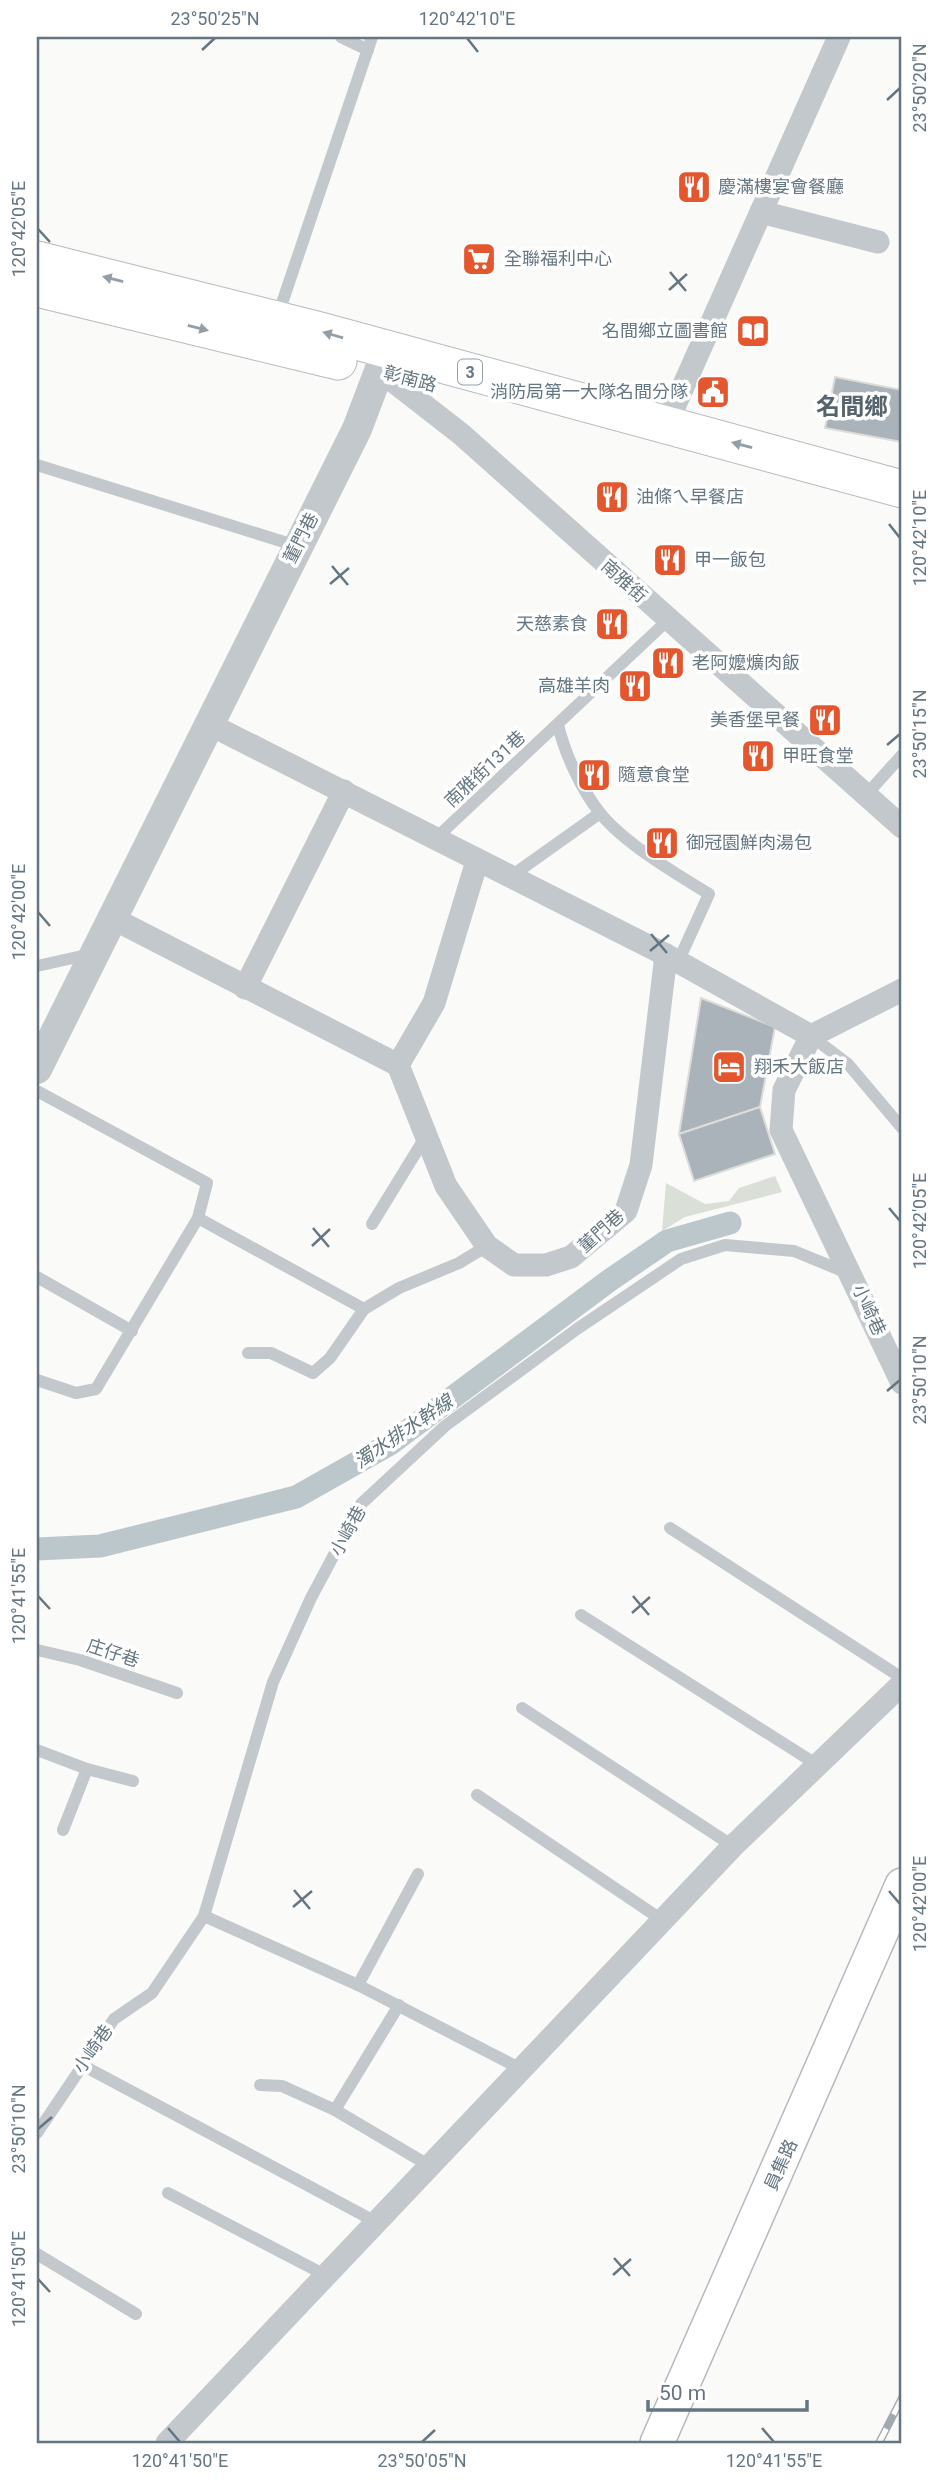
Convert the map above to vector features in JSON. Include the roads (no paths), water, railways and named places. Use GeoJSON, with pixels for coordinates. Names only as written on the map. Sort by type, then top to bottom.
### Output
{"type":"FeatureCollection","features":[{"type":"Feature","properties":{"kind":"main road","name":"彰南路"},"geometry":{"type":"LineString","coordinates":[[37,260],[273,333],[383,361],[666,425],[902,489]]}},
{"type":"Feature","properties":{"kind":"main road","name":"彰南路"},"geometry":{"type":"LineString","coordinates":[[37,288],[273,333]]}},
{"type":"Feature","properties":{"kind":"main road","name":"彰南路"},"geometry":{"type":"LineString","coordinates":[[383,361],[902,513]]}},
{"type":"Feature","properties":{"kind":"main road","name":"員集路"},"geometry":{"type":"LineString","coordinates":[[657,2443],[902,1885]]}},
{"type":"Feature","properties":{"kind":"street"},"geometry":{"type":"LineString","coordinates":[[666,425],[839,37]]}},
{"type":"Feature","properties":{"kind":"street"},"geometry":{"type":"LineString","coordinates":[[761,212],[878,242]]}},
{"type":"Feature","properties":{"kind":"street","name":"董門巷"},"geometry":{"type":"LineString","coordinates":[[37,1069],[207,723],[357,429],[383,361]]}},
{"type":"Feature","properties":{"kind":"street","name":"南雅街"},"geometry":{"type":"LineString","coordinates":[[383,361],[668,620],[902,827]]}},
{"type":"Feature","properties":{"kind":"street"},"geometry":{"type":"LineString","coordinates":[[207,723],[672,959],[811,1036]]}},
{"type":"Feature","properties":{"kind":"street"},"geometry":{"type":"LineString","coordinates":[[245,988],[344,791]]}},
{"type":"Feature","properties":{"kind":"street"},"geometry":{"type":"LineString","coordinates":[[112,918],[398,1065],[434,1003],[477,861]]}},
{"type":"Feature","properties":{"kind":"street","name":"董門巷"},"geometry":{"type":"LineString","coordinates":[[398,1065],[446,1186],[487,1246],[514,1265],[546,1265],[571,1257],[626,1211],[641,1165],[672,959]]}},
{"type":"Feature","properties":{"kind":"street"},"geometry":{"type":"LineString","coordinates":[[853,1275],[781,1130],[784,1090],[811,1036],[902,989]]}},
{"type":"Feature","properties":{"kind":"street","name":"小崎巷"},"geometry":{"type":"LineString","coordinates":[[853,1275],[902,1382]]}},
{"type":"Feature","properties":{"kind":"street"},"geometry":{"type":"LineString","coordinates":[[167,2443],[733,1846],[902,1684]]}},
{"type":"Feature","properties":{"kind":"lane"},"geometry":{"type":"LineString","coordinates":[[341,37],[368,50]]}},
{"type":"Feature","properties":{"kind":"lane"},"geometry":{"type":"LineString","coordinates":[[273,333],[372,37]]}},
{"type":"Feature","properties":{"kind":"lane"},"geometry":{"type":"LineString","coordinates":[[37,465],[297,547]]}},
{"type":"Feature","properties":{"kind":"lane","name":"南雅街131巷"},"geometry":{"type":"LineString","coordinates":[[435,839],[668,620]]}},
{"type":"Feature","properties":{"kind":"lane"},"geometry":{"type":"LineString","coordinates":[[558,725],[564,749],[600,813],[662,866],[709,894],[672,959]]}},
{"type":"Feature","properties":{"kind":"lane"},"geometry":{"type":"LineString","coordinates":[[867,794],[902,755]]}},
{"type":"Feature","properties":{"kind":"lane"},"geometry":{"type":"LineString","coordinates":[[509,878],[600,813]]}},
{"type":"Feature","properties":{"kind":"lane"},"geometry":{"type":"LineString","coordinates":[[37,966],[94,953]]}},
{"type":"Feature","properties":{"kind":"lane"},"geometry":{"type":"LineString","coordinates":[[811,1036],[848,1064],[902,1128]]}},
{"type":"Feature","properties":{"kind":"lane"},"geometry":{"type":"LineString","coordinates":[[37,1091],[207,1183],[198,1218],[96,1390],[76,1393],[37,1380]]}},
{"type":"Feature","properties":{"kind":"lane"},"geometry":{"type":"LineString","coordinates":[[372,1224],[426,1136]]}},
{"type":"Feature","properties":{"kind":"lane"},"geometry":{"type":"LineString","coordinates":[[198,1218],[364,1309]]}},
{"type":"Feature","properties":{"kind":"lane","name":"小崎巷"},"geometry":{"type":"LineString","coordinates":[[37,2133],[114,2019],[152,1993],[204,1916],[273,1682],[311,1598],[361,1504],[445,1426],[577,1329],[681,1259],[725,1245],[794,1251],[853,1275]]}},
{"type":"Feature","properties":{"kind":"lane"},"geometry":{"type":"LineString","coordinates":[[248,1353],[271,1353],[313,1373],[330,1358],[364,1309],[399,1288],[459,1263],[487,1246]]}},
{"type":"Feature","properties":{"kind":"lane"},"geometry":{"type":"LineString","coordinates":[[37,1277],[132,1331]]}},
{"type":"Feature","properties":{"kind":"lane"},"geometry":{"type":"LineString","coordinates":[[670,1528],[902,1678]]}},
{"type":"Feature","properties":{"kind":"lane"},"geometry":{"type":"LineString","coordinates":[[581,1615],[816,1764]]}},
{"type":"Feature","properties":{"kind":"lane","name":"庄仔巷"},"geometry":{"type":"LineString","coordinates":[[37,1650],[80,1660],[177,1693]]}},
{"type":"Feature","properties":{"kind":"lane"},"geometry":{"type":"LineString","coordinates":[[522,1708],[733,1846]]}},
{"type":"Feature","properties":{"kind":"lane"},"geometry":{"type":"LineString","coordinates":[[37,1750],[87,1769],[132,1781]]}},
{"type":"Feature","properties":{"kind":"lane"},"geometry":{"type":"LineString","coordinates":[[63,1830],[87,1769]]}},
{"type":"Feature","properties":{"kind":"lane"},"geometry":{"type":"LineString","coordinates":[[477,1795],[662,1920]]}},
{"type":"Feature","properties":{"kind":"lane"},"geometry":{"type":"LineString","coordinates":[[358,1985],[418,1874]]}},
{"type":"Feature","properties":{"kind":"lane"},"geometry":{"type":"LineString","coordinates":[[204,1916],[358,1985],[523,2070]]}},
{"type":"Feature","properties":{"kind":"lane"},"geometry":{"type":"LineString","coordinates":[[335,2110],[399,2006]]}},
{"type":"Feature","properties":{"kind":"lane"},"geometry":{"type":"LineString","coordinates":[[82,2064],[378,2223]]}},
{"type":"Feature","properties":{"kind":"lane"},"geometry":{"type":"LineString","coordinates":[[260,2085],[282,2085],[335,2110],[430,2166]]}},
{"type":"Feature","properties":{"kind":"lane"},"geometry":{"type":"LineString","coordinates":[[169,2193],[327,2276]]}},
{"type":"Feature","properties":{"kind":"lane"},"geometry":{"type":"LineString","coordinates":[[37,2254],[136,2314]]}},
{"type":"Feature","properties":{"kind":"waterway","name":"濁水排水幹線"},"geometry":{"type":"LineString","coordinates":[[37,1549],[100,1546],[296,1497],[390,1444],[610,1280],[667,1241],[730,1223]]}},
{"type":"Feature","properties":{"kind":"railway"},"geometry":{"type":"LineString","coordinates":[[879,2443],[902,2398]]}},
{"type":"Feature","properties":{"kind":"place","name":"慶滿樓宴會餐廳"},"geometry":{"type":"Point","coordinates":[694,187]}},
{"type":"Feature","properties":{"kind":"place","name":"全聯福利中心"},"geometry":{"type":"Point","coordinates":[479,259]}},
{"type":"Feature","properties":{"kind":"place","name":"名間鄉立圖書館"},"geometry":{"type":"Point","coordinates":[753,331]}},
{"type":"Feature","properties":{"kind":"place","name":"消防局第一大隊名間分隊"},"geometry":{"type":"Point","coordinates":[713,392]}},
{"type":"Feature","properties":{"kind":"place","name":"油條ㄟ早餐店"},"geometry":{"type":"Point","coordinates":[612,497]}},
{"type":"Feature","properties":{"kind":"place","name":"甲一飯包"},"geometry":{"type":"Point","coordinates":[670,560]}},
{"type":"Feature","properties":{"kind":"place","name":"天慈素食"},"geometry":{"type":"Point","coordinates":[612,624]}},
{"type":"Feature","properties":{"kind":"place","name":"老阿嬤爌肉飯"},"geometry":{"type":"Point","coordinates":[668,663]}},
{"type":"Feature","properties":{"kind":"place","name":"高雄羊肉"},"geometry":{"type":"Point","coordinates":[635,686]}},
{"type":"Feature","properties":{"kind":"place","name":"美香堡早餐"},"geometry":{"type":"Point","coordinates":[825,720]}},
{"type":"Feature","properties":{"kind":"place","name":"甲旺食堂"},"geometry":{"type":"Point","coordinates":[758,756]}},
{"type":"Feature","properties":{"kind":"place","name":"隨意食堂"},"geometry":{"type":"Point","coordinates":[594,775]}},
{"type":"Feature","properties":{"kind":"place","name":"御冠園鮮肉湯包"},"geometry":{"type":"Point","coordinates":[662,843]}},
{"type":"Feature","properties":{"kind":"place","name":"翔禾大飯店"},"geometry":{"type":"Point","coordinates":[729,1067]}},
{"type":"Feature","properties":{"kind":"district","name":"名間鄉"},"geometry":{"type":"Point","coordinates":[852,407]}}]}
